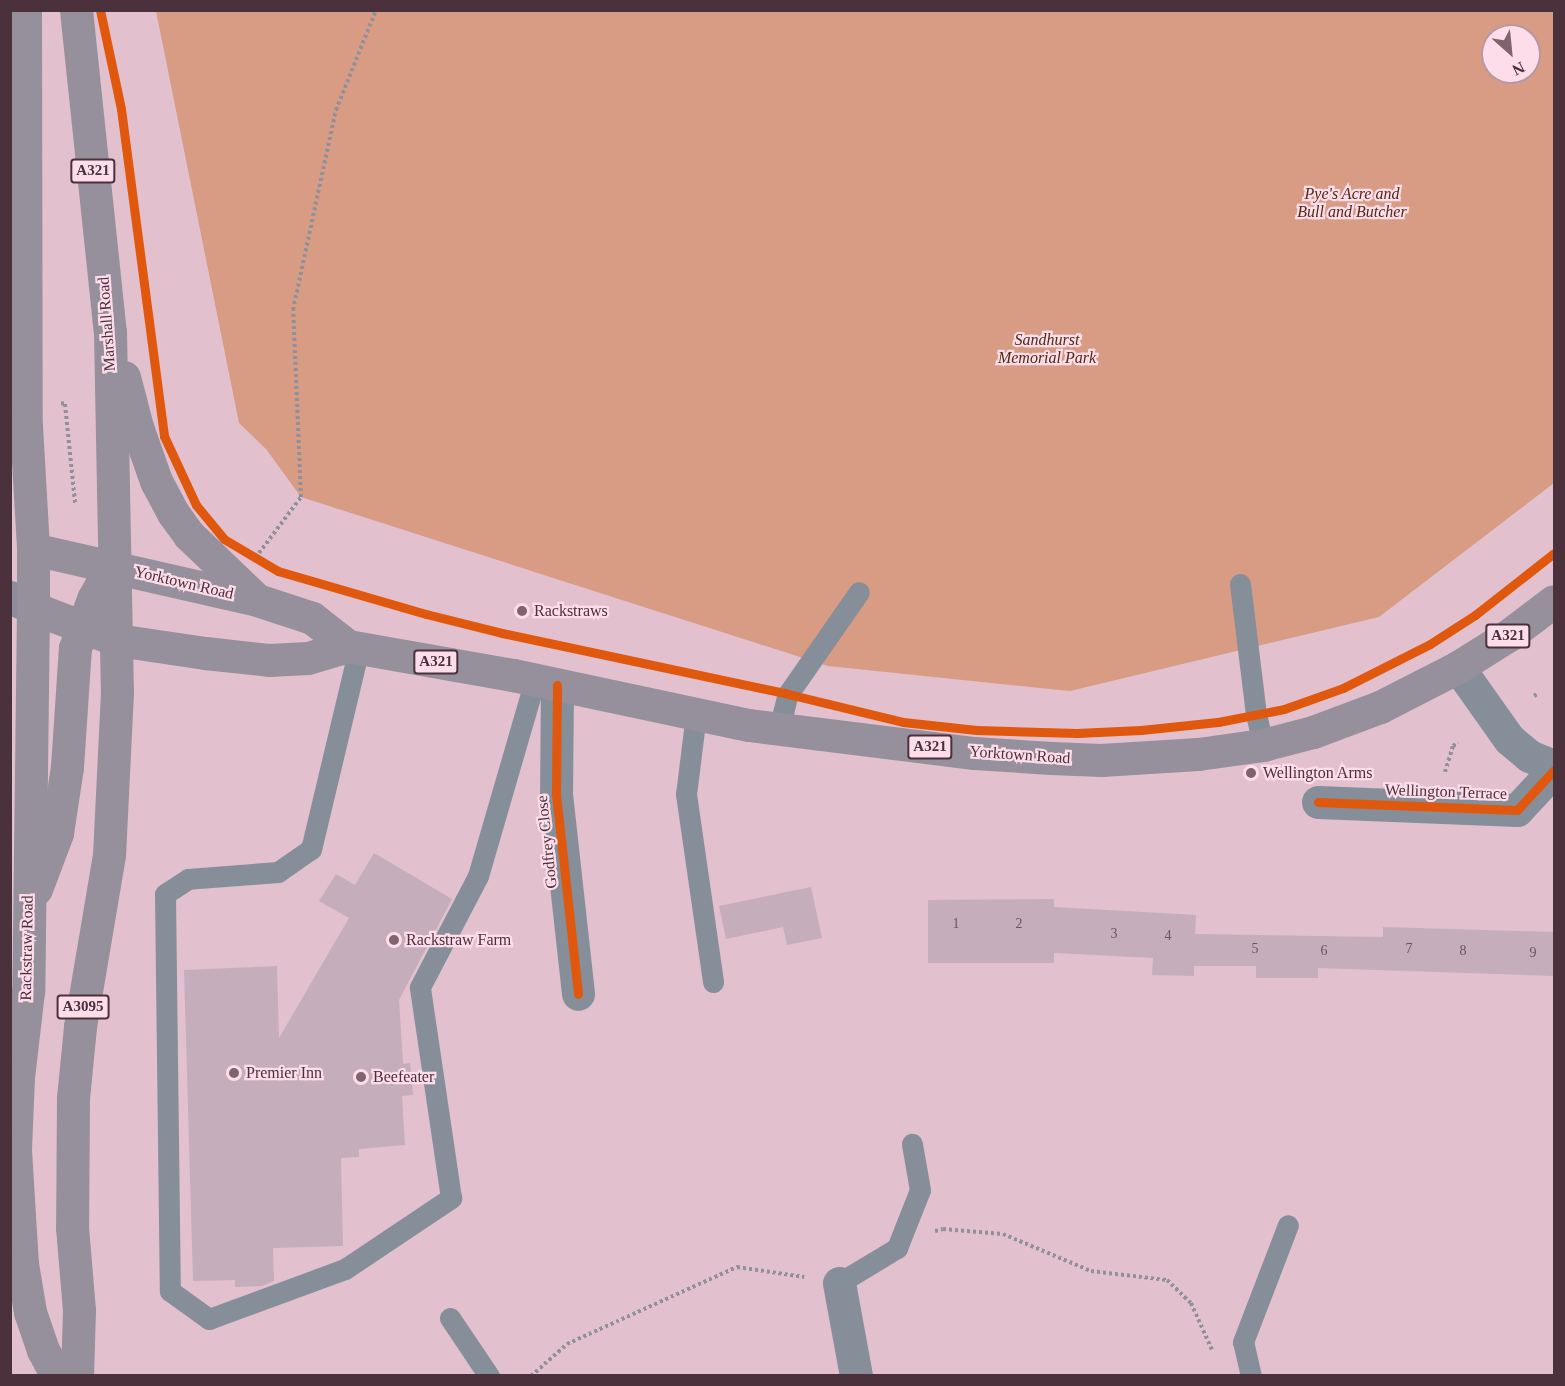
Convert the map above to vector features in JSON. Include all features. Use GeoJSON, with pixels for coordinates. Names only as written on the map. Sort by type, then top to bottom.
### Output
{"type":"FeatureCollection","features":[{"type":"Feature","properties":{"kind":"main road"},"geometry":{"type":"LineString","coordinates":[[22,546],[26,426],[25,10]]}},
{"type":"Feature","properties":{"kind":"main road","name":"Marshall Road"},"geometry":{"type":"LineString","coordinates":[[76,10],[110,332],[117,639]]}},
{"type":"Feature","properties":{"kind":"main road"},"geometry":{"type":"LineString","coordinates":[[110,332],[136,427],[168,504],[189,535],[257,600]]}},
{"type":"Feature","properties":{"kind":"main road","name":"Yorktown Road"},"geometry":{"type":"LineString","coordinates":[[22,546],[257,600],[312,618],[354,647],[779,729],[974,753],[1101,760],[1198,754],[1263,745],[1313,732],[1380,707],[1458,667],[1509,635],[1554,600]]}},
{"type":"Feature","properties":{"kind":"main road","name":"Rackstraw Road"},"geometry":{"type":"LineString","coordinates":[[22,546],[29,906],[28,991],[18,1077],[15,1150],[22,1264],[30,1312],[43,1350],[57,1376]]}},
{"type":"Feature","properties":{"kind":"main road"},"geometry":{"type":"LineString","coordinates":[[29,906],[57,833],[67,767],[75,648],[81,626],[104,581],[116,568]]}},
{"type":"Feature","properties":{"kind":"main road","name":"Yorktown Road"},"geometry":{"type":"LineString","coordinates":[[22,602],[117,639],[269,660],[308,658],[354,647]]}},
{"type":"Feature","properties":{"kind":"main road","name":"A3095"},"geometry":{"type":"LineString","coordinates":[[77,1376],[79,1310],[72,1227],[73,1098],[80,1027],[109,855],[114,774],[117,639]]}},
{"type":"Feature","properties":{"kind":"street"},"geometry":{"type":"LineString","coordinates":[[1458,667],[1509,739],[1530,756],[1554,768]]}},
{"type":"Feature","properties":{"kind":"street","name":"Godfrey Close"},"geometry":{"type":"LineString","coordinates":[[546,683],[578,994]]}},
{"type":"Feature","properties":{"kind":"street","name":"Wellington Terrace"},"geometry":{"type":"LineString","coordinates":[[1318,802],[1517,810],[1554,768]]}},
{"type":"Feature","properties":{"kind":"street"},"geometry":{"type":"LineString","coordinates":[[839,1283],[856,1376]]}},
{"type":"Feature","properties":{"kind":"lane"},"geometry":{"type":"LineString","coordinates":[[1240,584],[1256,714],[1263,745]]}},
{"type":"Feature","properties":{"kind":"lane"},"geometry":{"type":"LineString","coordinates":[[779,729],[788,694],[859,592]]}},
{"type":"Feature","properties":{"kind":"lane"},"geometry":{"type":"LineString","coordinates":[[354,647],[310,849],[278,872],[188,879],[165,894],[170,1291],[209,1319],[345,1269],[451,1198],[420,987],[478,876],[546,683]]}},
{"type":"Feature","properties":{"kind":"lane"},"geometry":{"type":"LineString","coordinates":[[696,714],[686,794],[713,982]]}},
{"type":"Feature","properties":{"kind":"lane"},"geometry":{"type":"LineString","coordinates":[[839,1283],[897,1248],[920,1190],[912,1144]]}},
{"type":"Feature","properties":{"kind":"lane"},"geometry":{"type":"LineString","coordinates":[[1251,1376],[1243,1342],[1288,1225]]}},
{"type":"Feature","properties":{"kind":"lane"},"geometry":{"type":"LineString","coordinates":[[450,1318],[489,1376]]}},
{"type":"Feature","properties":{"kind":"path"},"geometry":{"type":"LineString","coordinates":[[255,559],[301,497],[293,310],[336,110],[376,10]]}},
{"type":"Feature","properties":{"kind":"path"},"geometry":{"type":"LineString","coordinates":[[65,404],[75,504]]}},
{"type":"Feature","properties":{"kind":"path"},"geometry":{"type":"LineString","coordinates":[[897,1248],[943,1229],[1003,1234],[1091,1271],[1167,1280],[1191,1303],[1215,1356]]}},
{"type":"Feature","properties":{"kind":"path"},"geometry":{"type":"LineString","coordinates":[[531,1376],[567,1344],[737,1267],[839,1283]]}},
{"type":"Feature","properties":{"kind":"green space","name":"Sandhurst Memorial Park"},"geometry":{"type":"Polygon","coordinates":[[[156,11],[1554,11],[1554,483],[1379,617],[1070,691],[828,666],[301,497],[266,449],[239,423],[156,11]]]}},
{"type":"Feature","properties":{"kind":"building"},"geometry":{"type":"Polygon","coordinates":[[[374,853],[452,899],[399,1000],[403,1064],[410,1063],[413,1095],[402,1096],[405,1145],[359,1149],[359,1157],[341,1158],[343,1246],[273,1248],[274,1281],[262,1286],[235,1287],[235,1280],[193,1281],[184,970],[277,966],[279,1038],[349,918],[319,901],[336,874],[355,885],[374,853]]]}},
{"type":"Feature","properties":{"kind":"building"},"geometry":{"type":"Polygon","coordinates":[[[811,887],[822,938],[787,945],[783,927],[726,939],[719,906],[811,887]]]}},
{"type":"Feature","properties":{"kind":"building"},"geometry":{"type":"Polygon","coordinates":[[[1054,899],[1054,907],[1196,915],[1195,934],[1383,937],[1383,927],[1554,932],[1554,976],[1318,968],[1318,978],[1256,978],[1256,966],[1194,966],[1194,976],[1152,975],[1153,958],[1054,953],[1054,963],[928,963],[928,900],[1054,899]]]}},
{"type":"Feature","properties":{"kind":"cycle path"},"geometry":{"type":"LineString","coordinates":[[100,10],[121,109],[164,436],[196,505],[224,539],[278,571],[426,614],[502,633],[788,694],[903,722],[977,730],[1077,733],[1141,730],[1218,722],[1284,709],[1343,688],[1430,644],[1475,615],[1554,553]]}},
{"type":"Feature","properties":{"kind":"cycle path"},"geometry":{"type":"LineString","coordinates":[[557,685],[556,794],[578,994]]}},
{"type":"Feature","properties":{"kind":"cycle path"},"geometry":{"type":"LineString","coordinates":[[1318,802],[1517,810],[1554,770]]}},
{"type":"Feature","properties":{"kind":"place","name":"Rackstraws"},"geometry":{"type":"Point","coordinates":[522,611]}},
{"type":"Feature","properties":{"kind":"place","name":"Wellington Arms"},"geometry":{"type":"Point","coordinates":[1251,773]}},
{"type":"Feature","properties":{"kind":"place","name":"Rackstraw Farm"},"geometry":{"type":"Point","coordinates":[394,940]}},
{"type":"Feature","properties":{"kind":"place","name":"Premier Inn"},"geometry":{"type":"Point","coordinates":[234,1073]}},
{"type":"Feature","properties":{"kind":"place","name":"Beefeater"},"geometry":{"type":"Point","coordinates":[361,1077]}},
{"type":"Feature","properties":{"kind":"park label","name":"Pye's Acre and Bull and Butcher"},"geometry":{"type":"Point","coordinates":[1352,203]}}]}
